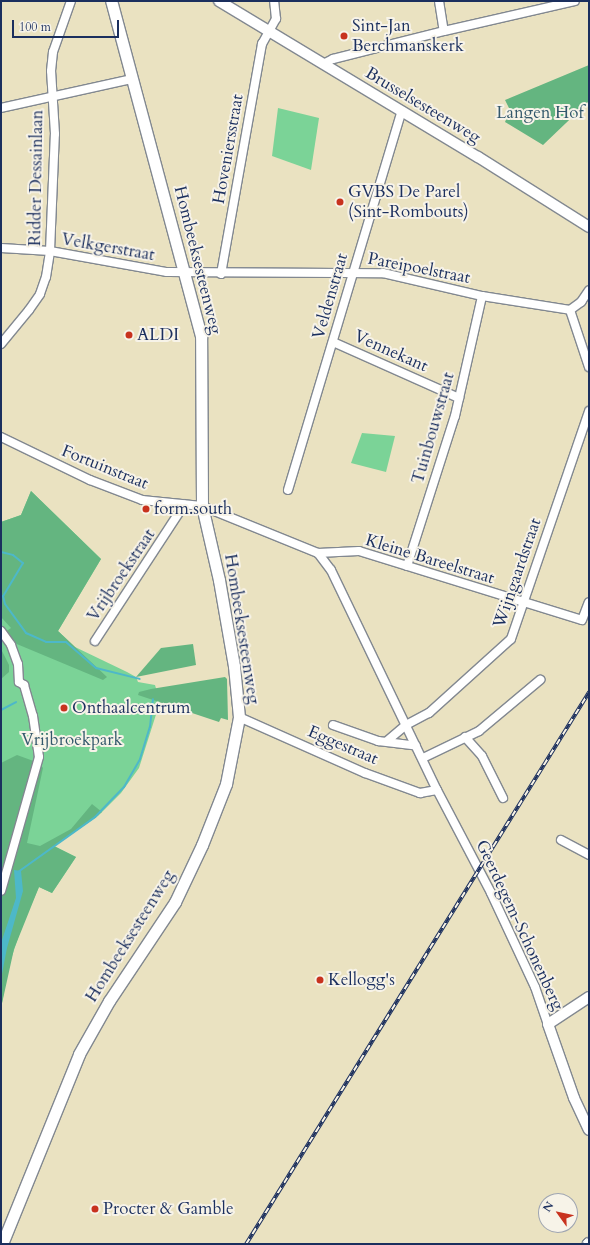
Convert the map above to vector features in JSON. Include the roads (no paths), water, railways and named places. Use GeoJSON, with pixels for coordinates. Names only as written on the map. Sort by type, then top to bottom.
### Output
{"type":"FeatureCollection","features":[{"type":"Feature","properties":{"kind":"main road","name":"Hombeeksesteenweg"},"geometry":{"type":"LineString","coordinates":[[2,1244],[79,1054],[109,1001],[175,902],[202,845],[226,784],[239,717],[234,666],[220,588],[202,506],[201,336],[186,273],[111,1]]}},
{"type":"Feature","properties":{"kind":"street","name":"Ridder Dessainlaan"},"geometry":{"type":"LineString","coordinates":[[1,344],[40,294],[46,277],[50,252],[55,134],[53,52],[71,1]]}},
{"type":"Feature","properties":{"kind":"street","name":"Brusselsesteenweg"},"geometry":{"type":"LineString","coordinates":[[219,1],[402,111],[589,227]]}},
{"type":"Feature","properties":{"kind":"street","name":"Hoveniersstraat"},"geometry":{"type":"LineString","coordinates":[[221,274],[262,44],[268,30],[276,19],[274,1]]}},
{"type":"Feature","properties":{"kind":"street"},"geometry":{"type":"LineString","coordinates":[[439,1],[444,31]]}},
{"type":"Feature","properties":{"kind":"street"},"geometry":{"type":"LineString","coordinates":[[535,1],[536,10]]}},
{"type":"Feature","properties":{"kind":"street"},"geometry":{"type":"LineString","coordinates":[[323,64],[333,59],[444,31],[575,1]]}},
{"type":"Feature","properties":{"kind":"street"},"geometry":{"type":"LineString","coordinates":[[1,108],[132,79]]}},
{"type":"Feature","properties":{"kind":"street","name":"Veldenstraat"},"geometry":{"type":"LineString","coordinates":[[288,490],[402,111]]}},
{"type":"Feature","properties":{"kind":"street","name":"Velkgerstraat"},"geometry":{"type":"LineString","coordinates":[[1,248],[50,252],[116,265],[186,273]]}},
{"type":"Feature","properties":{"kind":"street","name":"Pareipoelstraat"},"geometry":{"type":"LineString","coordinates":[[186,273],[221,274],[353,271],[383,273],[482,296],[570,310]]}},
{"type":"Feature","properties":{"kind":"street"},"geometry":{"type":"LineString","coordinates":[[589,290],[581,302],[570,310],[589,367]]}},
{"type":"Feature","properties":{"kind":"street","name":"Tuinbouwstraat"},"geometry":{"type":"LineString","coordinates":[[407,566],[459,398],[482,296]]}},
{"type":"Feature","properties":{"kind":"street","name":"Vennekant"},"geometry":{"type":"LineString","coordinates":[[333,342],[459,398]]}},
{"type":"Feature","properties":{"kind":"street","name":"Wijngaardstraat"},"geometry":{"type":"LineString","coordinates":[[387,741],[406,725],[429,713],[499,653],[511,640],[589,411]]}},
{"type":"Feature","properties":{"kind":"street","name":"Fortuinstraat"},"geometry":{"type":"LineString","coordinates":[[1,438],[90,480],[142,500],[202,506]]}},
{"type":"Feature","properties":{"kind":"street","name":"Vrijbroekstraat"},"geometry":{"type":"LineString","coordinates":[[95,641],[184,505]]}},
{"type":"Feature","properties":{"kind":"street"},"geometry":{"type":"LineString","coordinates":[[202,506],[318,553]]}},
{"type":"Feature","properties":{"kind":"street","name":"Kleine Bareelstraat"},"geometry":{"type":"LineString","coordinates":[[318,553],[358,551],[582,620],[589,602]]}},
{"type":"Feature","properties":{"kind":"street","name":"Geerdegem-Schonenberg"},"geometry":{"type":"LineString","coordinates":[[318,553],[331,570],[437,790],[493,899],[535,987],[574,1098],[589,1130]]}},
{"type":"Feature","properties":{"kind":"street"},"geometry":{"type":"LineString","coordinates":[[1,631],[11,645],[18,664],[19,682],[24,685],[33,716],[38,757],[1,891]]}},
{"type":"Feature","properties":{"kind":"street"},"geometry":{"type":"LineString","coordinates":[[422,758],[479,731],[540,680]]}},
{"type":"Feature","properties":{"kind":"street","name":"Eggestraat"},"geometry":{"type":"LineString","coordinates":[[239,717],[365,773],[420,793],[437,790]]}},
{"type":"Feature","properties":{"kind":"street"},"geometry":{"type":"LineString","coordinates":[[333,725],[378,741],[416,746]]}},
{"type":"Feature","properties":{"kind":"street"},"geometry":{"type":"LineString","coordinates":[[465,737],[482,756],[503,798]]}},
{"type":"Feature","properties":{"kind":"street"},"geometry":{"type":"LineString","coordinates":[[561,840],[589,855]]}},
{"type":"Feature","properties":{"kind":"street"},"geometry":{"type":"LineString","coordinates":[[548,1024],[589,997]]}},
{"type":"Feature","properties":{"kind":"water"},"geometry":{"type":"Polygon","coordinates":[[[14,870],[21,871],[23,891],[7,948],[1,979],[1,943],[16,898],[14,870]]]}},
{"type":"Feature","properties":{"kind":"waterway"},"geometry":{"type":"LineString","coordinates":[[1,552],[13,555],[23,563],[3,596],[5,604],[26,633],[46,642],[66,642],[96,668],[140,679]]}},
{"type":"Feature","properties":{"kind":"waterway"},"geometry":{"type":"LineString","coordinates":[[18,872],[95,817],[124,787],[140,759],[150,727],[153,699]]}},
{"type":"Feature","properties":{"kind":"waterway"},"geometry":{"type":"LineString","coordinates":[[1,710],[16,702]]}},
{"type":"Feature","properties":{"kind":"railway"},"geometry":{"type":"LineString","coordinates":[[246,1244],[589,692]]}},
{"type":"Feature","properties":{"kind":"place","name":"Sint-Jan Berchmanskerk"},"geometry":{"type":"Point","coordinates":[344,36]}},
{"type":"Feature","properties":{"kind":"place","name":"GVBS De Parel (Sint-Rombouts)"},"geometry":{"type":"Point","coordinates":[340,202]}},
{"type":"Feature","properties":{"kind":"place","name":"ALDI"},"geometry":{"type":"Point","coordinates":[129,335]}},
{"type":"Feature","properties":{"kind":"place","name":"form.south"},"geometry":{"type":"Point","coordinates":[146,509]}},
{"type":"Feature","properties":{"kind":"place","name":"Onthaalcentrum"},"geometry":{"type":"Point","coordinates":[64,708]}},
{"type":"Feature","properties":{"kind":"place","name":"Kellogg's"},"geometry":{"type":"Point","coordinates":[320,980]}},
{"type":"Feature","properties":{"kind":"place","name":"Procter & Gamble"},"geometry":{"type":"Point","coordinates":[95,1209]}},
{"type":"Feature","properties":{"kind":"park label","name":"Langen Hof"},"geometry":{"type":"Point","coordinates":[540,113]}},
{"type":"Feature","properties":{"kind":"park label","name":"Vrijbroekpark"},"geometry":{"type":"Point","coordinates":[72,740]}}]}
